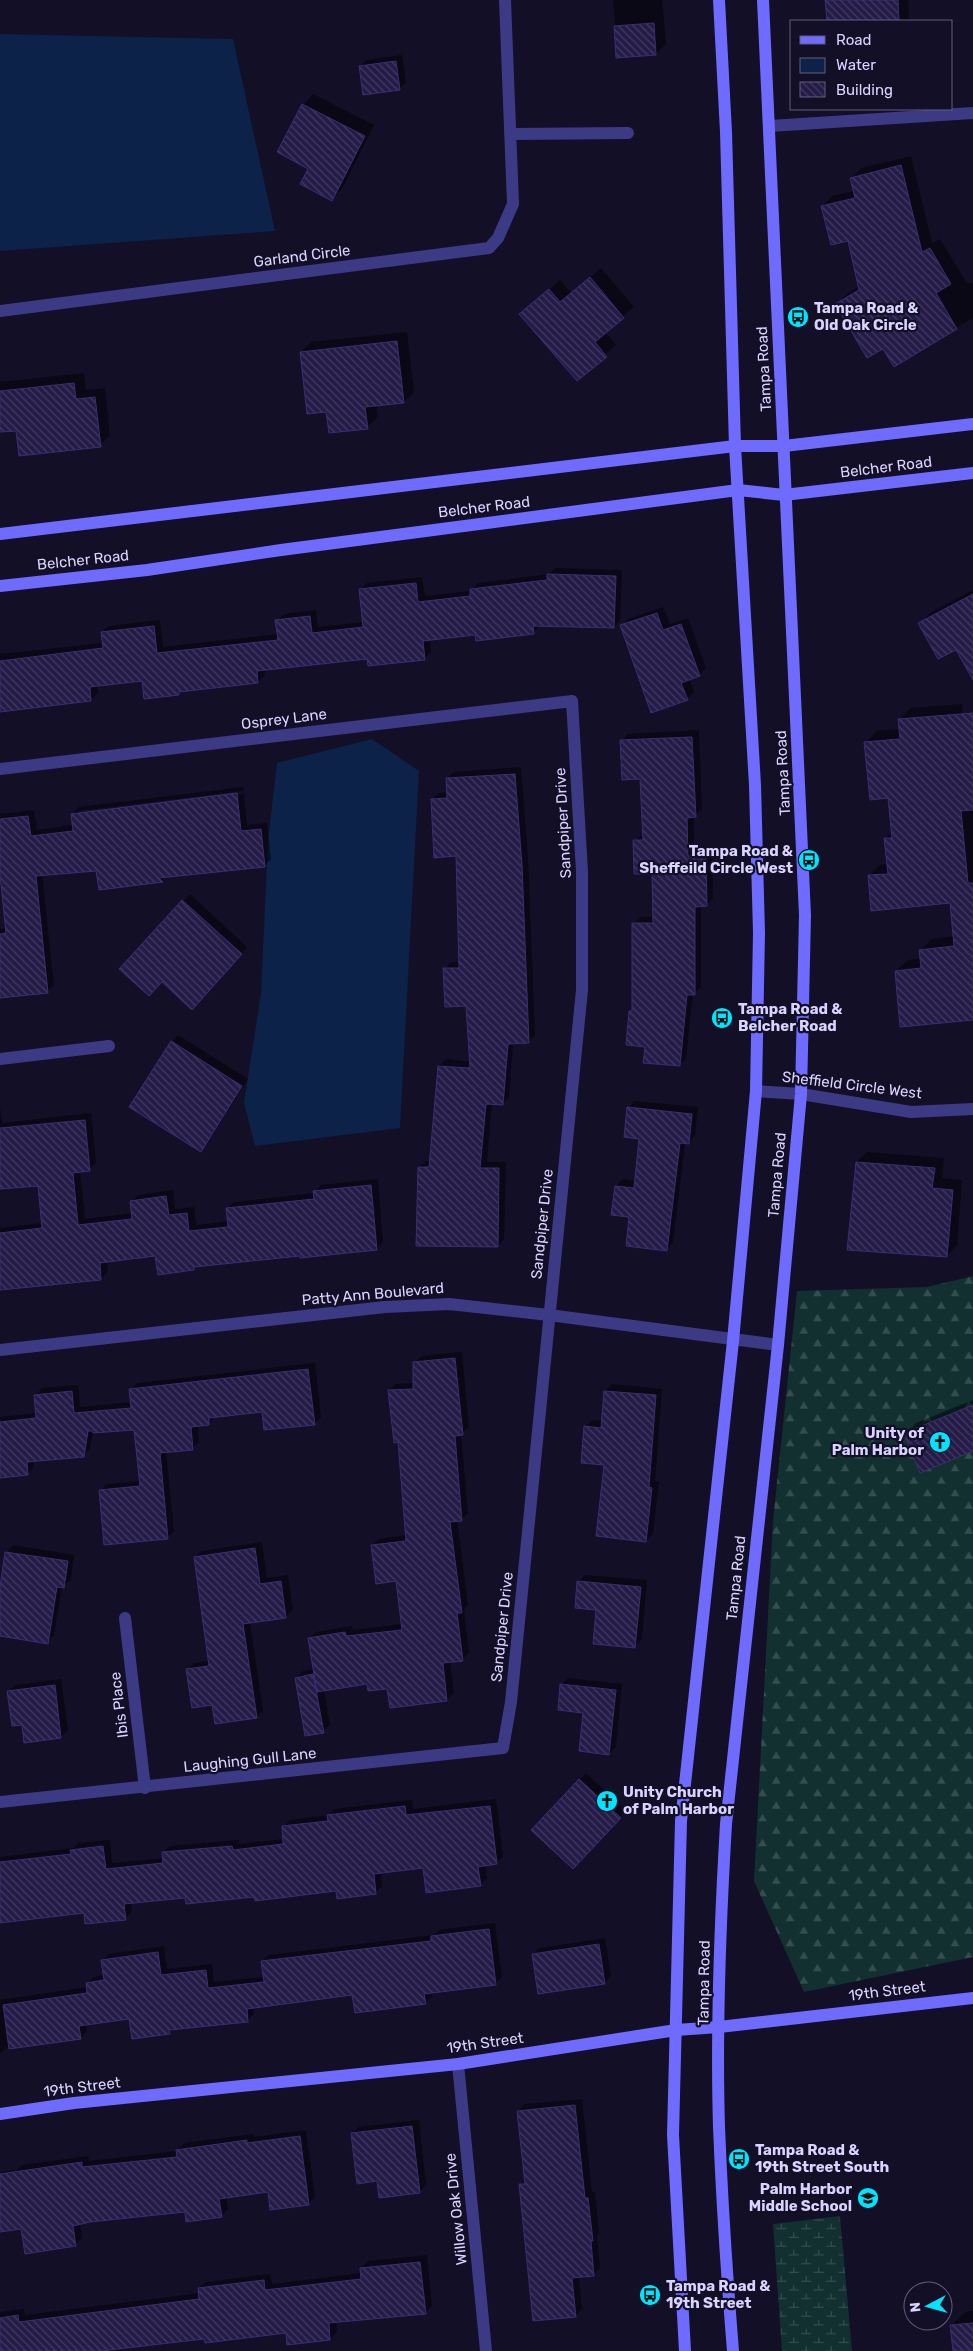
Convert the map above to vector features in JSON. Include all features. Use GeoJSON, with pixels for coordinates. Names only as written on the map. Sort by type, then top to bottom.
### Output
{"type":"FeatureCollection","features":[{"type":"Feature","properties":{"kind":"main road","name":"Tampa Road"},"geometry":{"type":"LineString","coordinates":[[686,2351],[673,2135],[681,1821],[733,1341],[756,1091],[759,906],[755,785],[735,446],[726,132],[719,0]]}},
{"type":"Feature","properties":{"kind":"main road","name":"Tampa Road"},"geometry":{"type":"LineString","coordinates":[[733,2351],[724,2232],[719,2126],[719,2027],[726,1824],[778,1345],[801,1094],[805,915],[784,495],[784,446],[763,0]]}},
{"type":"Feature","properties":{"kind":"main road","name":"Belcher Road"},"geometry":{"type":"LineString","coordinates":[[0,534],[735,446],[784,446],[973,424]]}},
{"type":"Feature","properties":{"kind":"main road","name":"Belcher Road"},"geometry":{"type":"LineString","coordinates":[[0,586],[147,570],[281,550],[738,490],[784,495],[973,473]]}},
{"type":"Feature","properties":{"kind":"main road","name":"19th Street"},"geometry":{"type":"LineString","coordinates":[[0,2114],[74,2103],[458,2064],[676,2030],[719,2027],[973,1998]]}},
{"type":"Feature","properties":{"kind":"street","name":"Garland Circle"},"geometry":{"type":"LineString","coordinates":[[0,311],[489,248],[498,238],[513,204],[512,134],[505,0]]}},
{"type":"Feature","properties":{"kind":"street"},"geometry":{"type":"LineString","coordinates":[[770,126],[973,113]]}},
{"type":"Feature","properties":{"kind":"street"},"geometry":{"type":"LineString","coordinates":[[512,134],[628,133]]}},
{"type":"Feature","properties":{"kind":"street","name":"Osprey Lane"},"geometry":{"type":"LineString","coordinates":[[0,769],[572,702]]}},
{"type":"Feature","properties":{"kind":"street","name":"Sandpiper Drive"},"geometry":{"type":"LineString","coordinates":[[503,1748],[511,1702],[582,990],[582,872],[572,702]]}},
{"type":"Feature","properties":{"kind":"street"},"geometry":{"type":"LineString","coordinates":[[0,1059],[109,1046]]}},
{"type":"Feature","properties":{"kind":"street","name":"Sheffield Circle West"},"geometry":{"type":"LineString","coordinates":[[756,1091],[801,1094],[910,1112],[973,1108]]}},
{"type":"Feature","properties":{"kind":"street","name":"Patty Ann Boulevard"},"geometry":{"type":"LineString","coordinates":[[0,1350],[385,1307],[449,1304],[549,1314],[733,1341],[778,1345]]}},
{"type":"Feature","properties":{"kind":"street","name":"Ibis Place"},"geometry":{"type":"LineString","coordinates":[[125,1618],[146,1788]]}},
{"type":"Feature","properties":{"kind":"street","name":"Laughing Gull Lane"},"geometry":{"type":"LineString","coordinates":[[0,1802],[146,1788],[503,1748]]}},
{"type":"Feature","properties":{"kind":"street","name":"Willow Oak Drive"},"geometry":{"type":"LineString","coordinates":[[458,2064],[486,2351]]}},
{"type":"Feature","properties":{"kind":"green space"},"geometry":{"type":"Polygon","coordinates":[[[973,1276],[973,1957],[804,1992],[754,1881],[773,1521],[797,1291],[927,1287],[973,1276]]]}},
{"type":"Feature","properties":{"kind":"green space"},"geometry":{"type":"Polygon","coordinates":[[[840,2216],[852,2351],[782,2351],[773,2224],[840,2216]]]}},
{"type":"Feature","properties":{"kind":"water"},"geometry":{"type":"Polygon","coordinates":[[[0,34],[233,39],[275,231],[0,251],[0,34]]]}},
{"type":"Feature","properties":{"kind":"water"},"geometry":{"type":"Polygon","coordinates":[[[372,739],[419,771],[400,1128],[255,1146],[244,1103],[261,993],[268,840],[277,763],[372,739]]]}},
{"type":"Feature","properties":{"kind":"building"},"geometry":{"type":"Polygon","coordinates":[[[825,0],[898,0],[899,20],[827,20],[825,0]]]}},
{"type":"Feature","properties":{"kind":"building"},"geometry":{"type":"Polygon","coordinates":[[[654,23],[656,55],[616,58],[614,26],[654,23]]]}},
{"type":"Feature","properties":{"kind":"building"},"geometry":{"type":"Polygon","coordinates":[[[396,61],[400,90],[363,95],[359,66],[396,61]]]}},
{"type":"Feature","properties":{"kind":"building"},"geometry":{"type":"Polygon","coordinates":[[[302,104],[365,136],[332,201],[300,184],[308,169],[277,152],[302,104]]]}},
{"type":"Feature","properties":{"kind":"building"},"geometry":{"type":"Polygon","coordinates":[[[901,165],[922,252],[930,248],[951,284],[936,293],[957,329],[894,367],[883,349],[867,358],[835,304],[859,290],[848,241],[831,245],[821,206],[855,198],[850,178],[901,165]]]}},
{"type":"Feature","properties":{"kind":"building"},"geometry":{"type":"Polygon","coordinates":[[[590,277],[624,318],[595,342],[607,357],[577,381],[519,314],[549,289],[560,302],[590,277]]]}},
{"type":"Feature","properties":{"kind":"building"},"geometry":{"type":"Polygon","coordinates":[[[397,341],[404,403],[365,407],[368,429],[329,433],[326,412],[307,414],[300,352],[397,341]]]}},
{"type":"Feature","properties":{"kind":"building"},"geometry":{"type":"Polygon","coordinates":[[[74,383],[76,399],[95,397],[101,447],[19,456],[16,431],[0,432],[0,391],[74,383]]]}},
{"type":"Feature","properties":{"kind":"building"},"geometry":{"type":"Polygon","coordinates":[[[547,574],[616,576],[614,628],[533,626],[534,634],[476,641],[475,635],[423,641],[425,660],[368,666],[367,659],[257,671],[258,683],[179,692],[179,695],[144,699],[142,681],[90,687],[91,701],[0,712],[0,661],[103,648],[101,632],[154,626],[157,653],[278,640],[275,620],[310,616],[312,633],[363,627],[359,589],[416,583],[418,602],[470,596],[470,589],[547,580],[547,574]]]}},
{"type":"Feature","properties":{"kind":"building"},"geometry":{"type":"Polygon","coordinates":[[[973,594],[973,680],[956,650],[938,659],[918,623],[973,594]]]}},
{"type":"Feature","properties":{"kind":"building"},"geometry":{"type":"Polygon","coordinates":[[[657,613],[663,630],[681,624],[700,676],[681,683],[688,700],[651,713],[620,625],[657,613]]]}},
{"type":"Feature","properties":{"kind":"building"},"geometry":{"type":"Polygon","coordinates":[[[973,713],[973,810],[961,811],[968,883],[973,883],[973,1020],[900,1027],[895,971],[921,968],[919,950],[954,946],[950,903],[871,911],[868,875],[888,874],[884,838],[892,838],[888,798],[870,800],[864,742],[900,739],[898,719],[973,713]]]}},
{"type":"Feature","properties":{"kind":"building"},"geometry":{"type":"Polygon","coordinates":[[[692,737],[696,817],[687,818],[688,856],[706,856],[707,906],[695,907],[695,995],[687,995],[680,1066],[643,1063],[645,1047],[626,1045],[629,1011],[632,1011],[632,923],[653,923],[652,874],[634,874],[633,840],[643,840],[640,779],[622,780],[620,740],[692,737]]]}},
{"type":"Feature","properties":{"kind":"building"},"geometry":{"type":"Polygon","coordinates":[[[515,774],[522,865],[529,1043],[508,1044],[503,1105],[486,1104],[480,1168],[499,1168],[498,1247],[416,1246],[418,1167],[429,1167],[438,1066],[470,1068],[466,1006],[445,1007],[443,968],[459,968],[456,856],[434,858],[431,799],[447,798],[446,778],[515,774]]]}},
{"type":"Feature","properties":{"kind":"building"},"geometry":{"type":"Polygon","coordinates":[[[237,793],[241,831],[261,829],[265,867],[159,878],[163,882],[99,890],[96,871],[36,876],[48,993],[0,998],[0,934],[6,933],[0,875],[0,819],[28,816],[31,836],[73,831],[71,814],[237,793]]]}},
{"type":"Feature","properties":{"kind":"building"},"geometry":{"type":"Polygon","coordinates":[[[182,900],[242,954],[192,1010],[162,982],[149,996],[119,969],[182,900]]]}},
{"type":"Feature","properties":{"kind":"building"},"geometry":{"type":"Polygon","coordinates":[[[171,1041],[242,1086],[201,1152],[129,1107],[171,1041]]]}},
{"type":"Feature","properties":{"kind":"building"},"geometry":{"type":"Polygon","coordinates":[[[627,1107],[692,1114],[689,1144],[680,1143],[667,1251],[626,1246],[629,1217],[611,1215],[615,1186],[634,1188],[639,1139],[624,1137],[627,1107]]]}},
{"type":"Feature","properties":{"kind":"building"},"geometry":{"type":"Polygon","coordinates":[[[85,1120],[90,1171],[73,1173],[78,1225],[132,1219],[130,1201],[166,1196],[169,1215],[187,1213],[189,1231],[228,1227],[226,1208],[314,1199],[313,1191],[371,1185],[377,1250],[194,1267],[194,1270],[158,1275],[155,1256],[100,1263],[101,1280],[0,1290],[0,1233],[42,1228],[38,1186],[0,1189],[0,1128],[85,1120]]]}},
{"type":"Feature","properties":{"kind":"building"},"geometry":{"type":"Polygon","coordinates":[[[856,1162],[935,1168],[932,1188],[953,1190],[947,1257],[847,1250],[856,1162]]]}},
{"type":"Feature","properties":{"kind":"building"},"geometry":{"type":"Polygon","coordinates":[[[455,1358],[463,1435],[455,1436],[462,1521],[450,1522],[462,1613],[457,1613],[463,1661],[443,1663],[447,1701],[390,1708],[387,1689],[368,1691],[367,1684],[317,1692],[308,1638],[345,1632],[346,1636],[402,1630],[396,1581],[376,1584],[371,1545],[406,1541],[398,1442],[394,1443],[388,1390],[413,1389],[413,1362],[455,1358]]]}},
{"type":"Feature","properties":{"kind":"building"},"geometry":{"type":"Polygon","coordinates":[[[308,1369],[315,1425],[264,1430],[262,1412],[209,1418],[209,1425],[191,1427],[193,1450],[160,1453],[168,1539],[104,1545],[99,1490],[140,1486],[134,1430],[93,1433],[88,1431],[84,1457],[27,1462],[28,1475],[0,1478],[0,1422],[36,1418],[34,1395],[72,1391],[74,1413],[131,1408],[129,1389],[308,1369]]]}},
{"type":"Feature","properties":{"kind":"building"},"geometry":{"type":"Polygon","coordinates":[[[604,1391],[656,1395],[649,1487],[652,1488],[646,1542],[596,1536],[604,1465],[581,1463],[584,1426],[601,1428],[604,1391]]]}},
{"type":"Feature","properties":{"kind":"building","name":"Unity of Palm Harbor"},"geometry":{"type":"Polygon","coordinates":[[[973,1405],[973,1451],[920,1473],[904,1433],[973,1405]]]}},
{"type":"Feature","properties":{"kind":"building"},"geometry":{"type":"Polygon","coordinates":[[[255,1548],[260,1584],[281,1581],[286,1618],[243,1624],[257,1718],[215,1724],[212,1705],[192,1708],[186,1669],[209,1666],[194,1557],[255,1548]]]}},
{"type":"Feature","properties":{"kind":"building"},"geometry":{"type":"Polygon","coordinates":[[[5,1552],[68,1561],[64,1588],[57,1587],[48,1644],[0,1636],[0,1587],[5,1552]]]}},
{"type":"Feature","properties":{"kind":"building"},"geometry":{"type":"Polygon","coordinates":[[[577,1581],[641,1587],[635,1648],[593,1644],[596,1610],[575,1608],[577,1581]]]}},
{"type":"Feature","properties":{"kind":"building"},"geometry":{"type":"Polygon","coordinates":[[[313,1674],[324,1733],[305,1736],[295,1678],[313,1674]]]}},
{"type":"Feature","properties":{"kind":"building"},"geometry":{"type":"Polygon","coordinates":[[[560,1684],[616,1690],[609,1755],[579,1751],[583,1713],[558,1710],[560,1684]]]}},
{"type":"Feature","properties":{"kind":"building"},"geometry":{"type":"Polygon","coordinates":[[[55,1685],[61,1738],[24,1743],[22,1725],[12,1726],[7,1691],[55,1685]]]}},
{"type":"Feature","properties":{"kind":"building"},"geometry":{"type":"Polygon","coordinates":[[[579,1779],[621,1818],[573,1869],[531,1830],[579,1779]]]}},
{"type":"Feature","properties":{"kind":"building"},"geometry":{"type":"Polygon","coordinates":[[[405,1806],[406,1815],[490,1806],[497,1864],[478,1867],[481,1886],[426,1893],[423,1868],[374,1874],[376,1894],[337,1899],[336,1891],[255,1901],[254,1897],[186,1904],[185,1898],[124,1904],[126,1920],[85,1924],[84,1913],[0,1923],[0,1862],[71,1854],[70,1850],[103,1846],[106,1869],[163,1863],[162,1852],[232,1846],[233,1850],[283,1844],[282,1826],[328,1821],[327,1815],[405,1806]]]}},
{"type":"Feature","properties":{"kind":"building"},"geometry":{"type":"Polygon","coordinates":[[[489,1929],[496,1985],[424,1994],[426,2004],[355,2013],[352,1995],[247,2009],[248,2022],[169,2030],[170,2034],[132,2039],[129,2019],[79,2026],[81,2039],[9,2049],[3,2005],[87,1993],[86,1983],[104,1980],[101,1960],[158,1952],[161,1975],[206,1970],[208,1988],[264,1982],[261,1961],[431,1941],[431,1936],[489,1929]]]}},
{"type":"Feature","properties":{"kind":"building"},"geometry":{"type":"Polygon","coordinates":[[[599,1944],[605,1984],[538,1994],[532,1954],[599,1944]]]}},
{"type":"Feature","properties":{"kind":"building"},"geometry":{"type":"Polygon","coordinates":[[[575,2105],[585,2198],[588,2198],[593,2241],[591,2241],[594,2276],[572,2278],[576,2317],[533,2321],[519,2184],[525,2184],[517,2111],[575,2105]]]}},
{"type":"Feature","properties":{"kind":"building"},"geometry":{"type":"Polygon","coordinates":[[[412,2126],[420,2193],[379,2198],[377,2181],[357,2184],[351,2133],[412,2126]]]}},
{"type":"Feature","properties":{"kind":"building"},"geometry":{"type":"Polygon","coordinates":[[[300,2136],[309,2205],[270,2210],[268,2192],[219,2199],[222,2217],[186,2222],[185,2212],[90,2222],[73,2226],[76,2246],[25,2254],[21,2229],[0,2232],[0,2174],[82,2162],[82,2167],[177,2157],[176,2150],[247,2140],[247,2143],[300,2136]]]}},
{"type":"Feature","properties":{"kind":"building"},"geometry":{"type":"Polygon","coordinates":[[[420,2262],[426,2314],[329,2323],[330,2340],[287,2345],[286,2333],[205,2343],[204,2339],[100,2351],[0,2351],[0,2318],[18,2315],[19,2322],[199,2299],[198,2288],[264,2280],[265,2290],[361,2279],[360,2268],[420,2262]]]}},
{"type":"Feature","properties":{"kind":"building"},"geometry":{"type":"Polygon","coordinates":[[[973,2323],[973,2351],[953,2351],[951,2331],[953,2331],[953,2325],[973,2323]]]}},
{"type":"Feature","properties":{"kind":"place","name":"Tampa Road & Old Oak Circle"},"geometry":{"type":"Point","coordinates":[798,317]}},
{"type":"Feature","properties":{"kind":"place","name":"Tampa Road & Sheffeild Circle West"},"geometry":{"type":"Point","coordinates":[809,860]}},
{"type":"Feature","properties":{"kind":"place","name":"Tampa Road & Belcher Road"},"geometry":{"type":"Point","coordinates":[722,1018]}},
{"type":"Feature","properties":{"kind":"place","name":"Unity of Palm Harbor"},"geometry":{"type":"Point","coordinates":[940,1442]}},
{"type":"Feature","properties":{"kind":"place","name":"Unity Church of Palm Harbor"},"geometry":{"type":"Point","coordinates":[607,1801]}},
{"type":"Feature","properties":{"kind":"place","name":"Tampa Road & 19th Street South"},"geometry":{"type":"Point","coordinates":[739,2159]}},
{"type":"Feature","properties":{"kind":"place","name":"Palm Harbor Middle School"},"geometry":{"type":"Point","coordinates":[868,2198]}},
{"type":"Feature","properties":{"kind":"place","name":"Tampa Road & 19th Street"},"geometry":{"type":"Point","coordinates":[650,2295]}}]}
